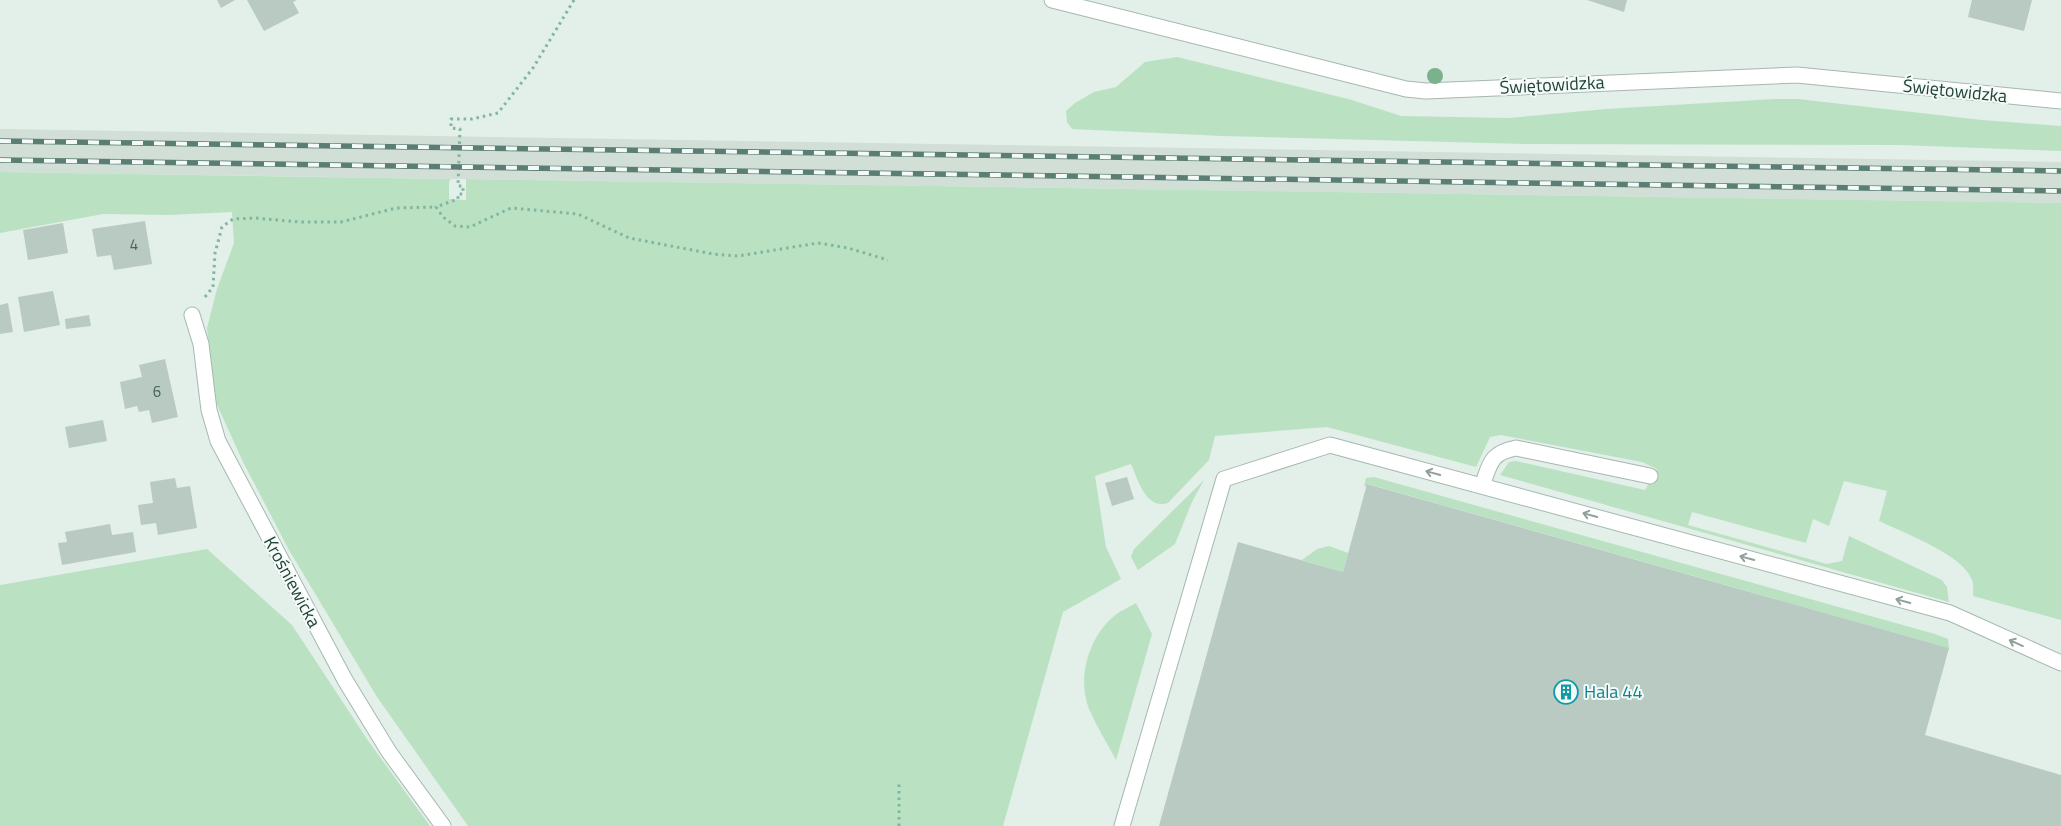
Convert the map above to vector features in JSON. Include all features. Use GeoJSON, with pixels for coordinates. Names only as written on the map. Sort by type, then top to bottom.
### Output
{"type":"FeatureCollection","features":[{"type":"Feature","properties":{"kind":"street","name":"Świętowidzka"},"geometry":{"type":"LineString","coordinates":[[1052,0],[1391,85],[1426,91],[1797,75],[2061,101]]}},
{"type":"Feature","properties":{"kind":"street","name":"Krośniewicka"},"geometry":{"type":"LineString","coordinates":[[192,315],[201,344],[207,404],[218,441],[345,680],[389,752],[443,826]]}},
{"type":"Feature","properties":{"kind":"street"},"geometry":{"type":"LineString","coordinates":[[1122,826],[1224,479],[1330,445],[1950,613],[2061,662]]}},
{"type":"Feature","properties":{"kind":"street"},"geometry":{"type":"LineString","coordinates":[[1482,486],[1492,458],[1502,450],[1516,448],[1650,476]]}},
{"type":"Feature","properties":{"kind":"path"},"geometry":{"type":"LineString","coordinates":[[192,315],[213,287],[215,253],[222,227],[233,220],[255,218],[300,222],[341,222],[396,208],[436,206],[458,199],[458,194],[463,194],[464,186],[458,186],[460,129],[451,128],[451,119],[472,119],[498,113],[533,68],[574,0]]}},
{"type":"Feature","properties":{"kind":"path"},"geometry":{"type":"LineString","coordinates":[[436,206],[443,218],[455,226],[470,226],[511,208],[578,214],[629,238],[712,254],[738,256],[818,243],[848,248],[888,260]]}},
{"type":"Feature","properties":{"kind":"path"},"geometry":{"type":"LineString","coordinates":[[899,782],[899,826]]}},
{"type":"Feature","properties":{"kind":"shaded area"},"geometry":{"type":"Polygon","coordinates":[[[0,129],[2061,162],[2061,203],[0,172],[0,129]]]}},
{"type":"Feature","properties":{"kind":"green space"},"geometry":{"type":"Polygon","coordinates":[[[1177,57],[1352,100],[1401,116],[1509,118],[1606,109],[1798,99],[1982,120],[2061,126],[2061,151],[1899,145],[1526,144],[1222,136],[1072,129],[1067,122],[1066,111],[1075,103],[1094,92],[1116,87],[1145,62],[1177,57]]]}},
{"type":"Feature","properties":{"kind":"green space"},"geometry":{"type":"Polygon","coordinates":[[[0,172],[451,179],[449,182],[449,199],[466,200],[466,179],[2061,203],[2061,620],[1973,596],[1972,580],[1967,571],[1957,562],[1931,545],[1879,521],[1887,491],[1844,481],[1829,526],[1813,519],[1806,543],[1692,512],[1688,525],[1827,564],[1842,561],[1849,536],[1942,580],[1947,587],[1949,602],[1500,475],[1509,462],[1516,461],[1645,490],[1657,469],[1642,462],[1501,435],[1490,437],[1476,467],[1327,427],[1215,436],[1209,460],[1168,503],[1160,504],[1148,498],[1131,464],[1095,476],[1106,547],[1121,579],[1063,612],[1003,826],[468,826],[377,697],[289,550],[243,462],[213,396],[207,328],[217,289],[234,243],[232,212],[170,215],[103,214],[0,233],[0,172]]]}},
{"type":"Feature","properties":{"kind":"green space"},"geometry":{"type":"Polygon","coordinates":[[[1374,477],[1935,634],[1948,639],[1949,648],[1368,484],[1367,487],[1364,486],[1366,478],[1374,477]]]}},
{"type":"Feature","properties":{"kind":"green space"},"geometry":{"type":"Polygon","coordinates":[[[1204,480],[1192,502],[1175,544],[1138,570],[1131,557],[1134,549],[1204,480]]]}},
{"type":"Feature","properties":{"kind":"green space"},"geometry":{"type":"Polygon","coordinates":[[[1329,546],[1348,553],[1343,572],[1302,560],[1317,549],[1329,546]]]}},
{"type":"Feature","properties":{"kind":"green space"},"geometry":{"type":"Polygon","coordinates":[[[207,549],[292,625],[369,742],[430,826],[0,826],[0,585],[207,549]]]}},
{"type":"Feature","properties":{"kind":"green space"},"geometry":{"type":"Polygon","coordinates":[[[1136,603],[1152,634],[1116,760],[1089,709],[1084,685],[1085,672],[1091,648],[1104,626],[1115,615],[1136,603]]]}},
{"type":"Feature","properties":{"kind":"building"},"geometry":{"type":"Polygon","coordinates":[[[217,0],[235,0],[221,8],[217,0]]]}},
{"type":"Feature","properties":{"kind":"building"},"geometry":{"type":"Polygon","coordinates":[[[247,0],[297,0],[293,2],[299,13],[264,31],[247,0]]]}},
{"type":"Feature","properties":{"kind":"building"},"geometry":{"type":"Polygon","coordinates":[[[1587,0],[1627,0],[1624,12],[1587,0]]]}},
{"type":"Feature","properties":{"kind":"building"},"geometry":{"type":"Polygon","coordinates":[[[1972,0],[2032,0],[2024,31],[1968,17],[1972,0]]]}},
{"type":"Feature","properties":{"kind":"building"},"geometry":{"type":"Polygon","coordinates":[[[145,221],[152,264],[114,270],[111,255],[97,257],[92,229],[145,221]]]}},
{"type":"Feature","properties":{"kind":"building"},"geometry":{"type":"Polygon","coordinates":[[[63,223],[68,253],[28,260],[23,230],[63,223]]]}},
{"type":"Feature","properties":{"kind":"building"},"geometry":{"type":"Polygon","coordinates":[[[53,291],[60,325],[24,332],[18,297],[53,291]]]}},
{"type":"Feature","properties":{"kind":"building"},"geometry":{"type":"Polygon","coordinates":[[[8,303],[13,332],[0,334],[0,305],[8,303]]]}},
{"type":"Feature","properties":{"kind":"building"},"geometry":{"type":"Polygon","coordinates":[[[89,315],[91,326],[66,329],[65,319],[89,315]]]}},
{"type":"Feature","properties":{"kind":"building"},"geometry":{"type":"Polygon","coordinates":[[[165,359],[178,417],[152,423],[149,410],[139,412],[137,406],[125,409],[120,382],[142,377],[139,365],[165,359]]]}},
{"type":"Feature","properties":{"kind":"building"},"geometry":{"type":"Polygon","coordinates":[[[103,420],[107,441],[69,448],[65,427],[103,420]]]}},
{"type":"Feature","properties":{"kind":"building"},"geometry":{"type":"Polygon","coordinates":[[[1127,477],[1134,499],[1112,506],[1105,483],[1127,477]]]}},
{"type":"Feature","properties":{"kind":"building"},"geometry":{"type":"Polygon","coordinates":[[[175,478],[177,488],[190,486],[197,528],[158,535],[156,523],[141,525],[138,505],[153,503],[150,482],[175,478]]]}},
{"type":"Feature","properties":{"kind":"building","name":"Hala 44"},"geometry":{"type":"Polygon","coordinates":[[[1367,484],[1949,648],[1925,735],[2061,775],[2061,826],[1159,826],[1238,542],[1343,572],[1367,484]]]}},
{"type":"Feature","properties":{"kind":"building"},"geometry":{"type":"Polygon","coordinates":[[[110,524],[112,535],[133,532],[136,552],[62,565],[58,543],[67,542],[65,532],[110,524]]]}},
{"type":"Feature","properties":{"kind":"railway"},"geometry":{"type":"LineString","coordinates":[[0,141],[2061,171]]}},
{"type":"Feature","properties":{"kind":"railway"},"geometry":{"type":"LineString","coordinates":[[0,160],[2061,191]]}},
{"type":"Feature","properties":{"kind":"place","name":"Hala 44"},"geometry":{"type":"Point","coordinates":[1566,692]}}]}
